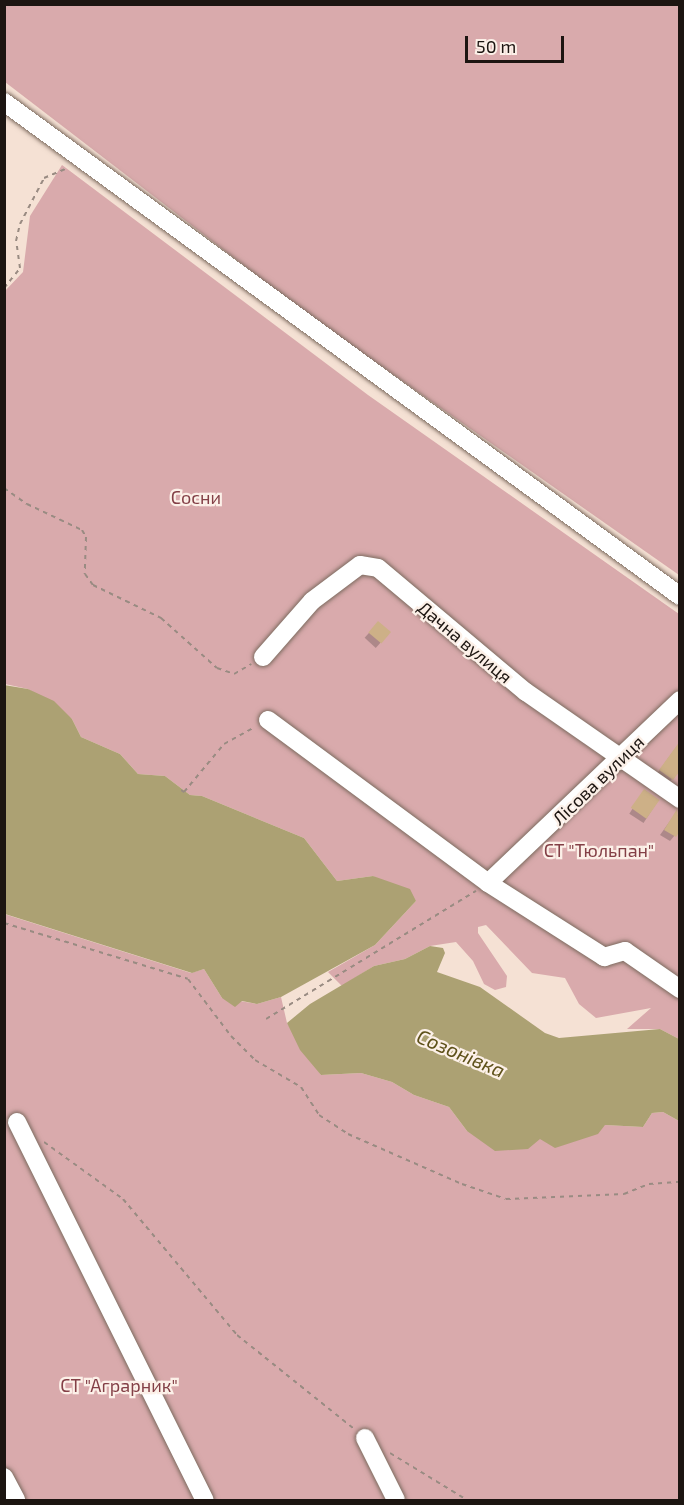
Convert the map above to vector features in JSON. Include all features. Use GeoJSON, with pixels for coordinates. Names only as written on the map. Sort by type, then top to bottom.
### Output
{"type":"FeatureCollection","features":[{"type":"Feature","properties":{"kind":"street"},"geometry":{"type":"LineString","coordinates":[[4,102],[680,596]]}},
{"type":"Feature","properties":{"kind":"street","name":"Дачна вулиця"},"geometry":{"type":"LineString","coordinates":[[263,657],[312,601],[360,565],[378,568],[526,692],[680,799]]}},
{"type":"Feature","properties":{"kind":"street","name":"Лісова вулиця"},"geometry":{"type":"LineString","coordinates":[[488,883],[621,760],[680,700]]}},
{"type":"Feature","properties":{"kind":"street"},"geometry":{"type":"LineString","coordinates":[[268,720],[488,883],[604,957],[626,951],[680,989]]}},
{"type":"Feature","properties":{"kind":"street"},"geometry":{"type":"LineString","coordinates":[[16,1122],[205,1500]]}},
{"type":"Feature","properties":{"kind":"street"},"geometry":{"type":"LineString","coordinates":[[365,1438],[396,1500]]}},
{"type":"Feature","properties":{"kind":"street"},"geometry":{"type":"LineString","coordinates":[[4,1477],[16,1500]]}},
{"type":"Feature","properties":{"kind":"path"},"geometry":{"type":"LineString","coordinates":[[4,288],[20,268],[16,241],[20,224],[44,178],[82,161]]}},
{"type":"Feature","properties":{"kind":"path"},"geometry":{"type":"LineString","coordinates":[[4,488],[27,504],[82,530],[86,537],[85,574],[93,585],[161,618],[217,668],[234,674],[263,657]]}},
{"type":"Feature","properties":{"kind":"path"},"geometry":{"type":"LineString","coordinates":[[181,790],[184,792],[224,744],[268,720]]}},
{"type":"Feature","properties":{"kind":"path"},"geometry":{"type":"LineString","coordinates":[[266,1019],[488,883]]}},
{"type":"Feature","properties":{"kind":"path"},"geometry":{"type":"LineString","coordinates":[[4,923],[188,979],[231,1036],[255,1060],[301,1087],[320,1115],[348,1134],[462,1184],[506,1199],[624,1194],[649,1184],[680,1182]]}},
{"type":"Feature","properties":{"kind":"path"},"geometry":{"type":"LineString","coordinates":[[36,1136],[123,1198],[237,1335],[365,1438]]}},
{"type":"Feature","properties":{"kind":"path"},"geometry":{"type":"LineString","coordinates":[[385,1450],[467,1500]]}},
{"type":"Feature","properties":{"kind":"green space"},"geometry":{"type":"Polygon","coordinates":[[[4,5],[679,5],[679,575],[311,317],[5,82],[4,5]]]}},
{"type":"Feature","properties":{"kind":"green space","name":"Сосни"},"geometry":{"type":"Polygon","coordinates":[[[62,165],[368,395],[679,614],[679,1039],[660,1029],[627,1029],[651,1008],[596,1018],[579,1004],[565,978],[532,973],[486,925],[478,927],[478,933],[507,976],[506,987],[495,990],[484,984],[473,961],[456,942],[430,946],[405,959],[374,966],[342,986],[328,972],[375,945],[416,901],[373,876],[337,881],[304,838],[202,796],[190,795],[165,776],[138,774],[120,754],[81,737],[72,719],[28,689],[5,684],[4,292],[23,272],[30,216],[62,165]]]}},
{"type":"Feature","properties":{"kind":"green space","name":"СТ \"Аграрник\""},"geometry":{"type":"Polygon","coordinates":[[[4,914],[191,973],[204,969],[222,998],[257,1004],[281,997],[287,1023],[321,1075],[361,1073],[392,1082],[414,1095],[449,1107],[467,1131],[540,1139],[605,1125],[643,1127],[652,1113],[663,1112],[679,1121],[679,1500],[5,1500],[4,914]]]}},
{"type":"Feature","properties":{"kind":"water"},"geometry":{"type":"Polygon","coordinates":[[[4,685],[28,689],[54,701],[72,719],[81,737],[120,754],[138,774],[165,776],[190,795],[202,796],[304,838],[337,881],[373,876],[410,889],[416,901],[375,945],[281,997],[257,1004],[242,1001],[235,1007],[222,998],[204,969],[192,973],[5,914],[4,685]]]}},
{"type":"Feature","properties":{"kind":"water","name":"Созонівка"},"geometry":{"type":"Polygon","coordinates":[[[430,946],[443,948],[445,953],[437,972],[480,987],[545,1033],[559,1038],[660,1029],[679,1039],[679,1121],[663,1112],[652,1113],[643,1127],[605,1125],[598,1134],[555,1148],[540,1139],[528,1149],[495,1151],[467,1131],[449,1107],[414,1095],[392,1082],[361,1073],[321,1075],[300,1050],[287,1023],[310,1004],[374,966],[405,959],[430,946]]]}},
{"type":"Feature","properties":{"kind":"building"},"geometry":{"type":"Polygon","coordinates":[[[378,621],[391,632],[381,643],[368,632],[378,621]]]}},
{"type":"Feature","properties":{"kind":"building"},"geometry":{"type":"Polygon","coordinates":[[[680,741],[680,771],[673,780],[659,770],[680,741]]]}},
{"type":"Feature","properties":{"kind":"building"},"geometry":{"type":"Polygon","coordinates":[[[644,789],[660,800],[646,819],[631,808],[644,789]]]}},
{"type":"Feature","properties":{"kind":"building"},"geometry":{"type":"Polygon","coordinates":[[[677,809],[680,831],[676,837],[664,830],[677,809]]]}},
{"type":"Feature","properties":{"kind":"park label","name":"СТ \"Тюльпан\""},"geometry":{"type":"Point","coordinates":[599,850]}}]}
